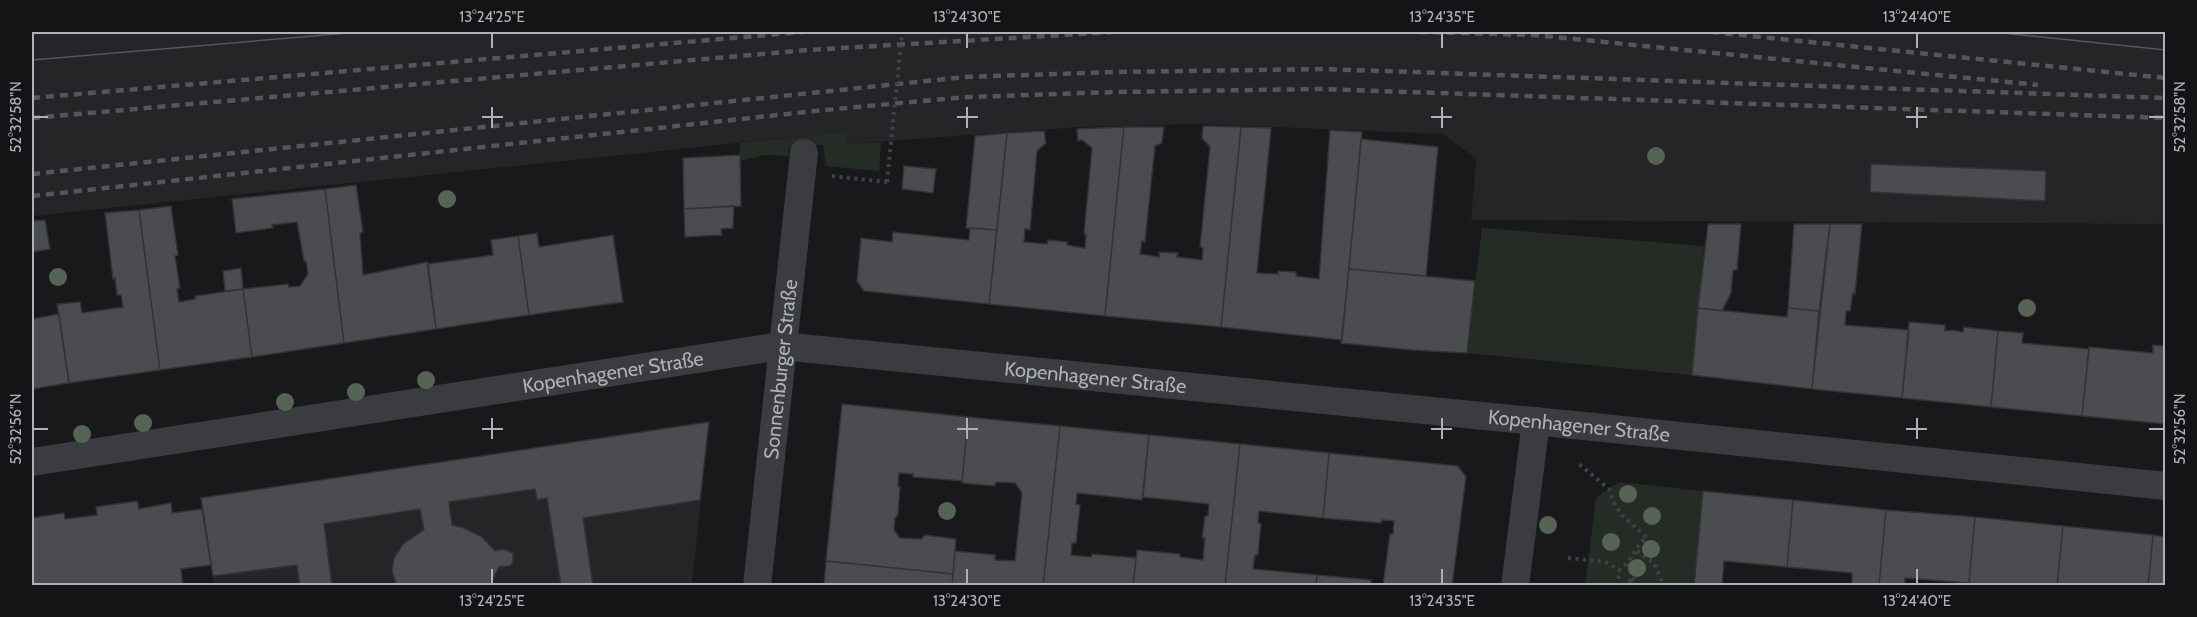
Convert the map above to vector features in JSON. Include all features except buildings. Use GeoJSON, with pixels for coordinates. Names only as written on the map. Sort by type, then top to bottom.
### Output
{"type":"FeatureCollection","features":[{"type":"Feature","properties":{"kind":"street","name":"Sonnenburger Straße"},"geometry":{"type":"LineString","coordinates":[[757,585],[781,346],[804,153]]}},
{"type":"Feature","properties":{"kind":"street","name":"Kopenhagener Straße"},"geometry":{"type":"LineString","coordinates":[[32,462],[781,346],[2166,486]]}},
{"type":"Feature","properties":{"kind":"street"},"geometry":{"type":"LineString","coordinates":[[1515,585],[1536,421]]}},
{"type":"Feature","properties":{"kind":"path"},"geometry":{"type":"LineString","coordinates":[[825,175],[887,182],[902,32]]}},
{"type":"Feature","properties":{"kind":"path"},"geometry":{"type":"LineString","coordinates":[[1579,464],[1609,489],[1622,515],[1647,538],[1642,540],[1629,563],[1619,570]]}},
{"type":"Feature","properties":{"kind":"path"},"geometry":{"type":"LineString","coordinates":[[1637,551],[1654,563],[1662,585]]}},
{"type":"Feature","properties":{"kind":"path"},"geometry":{"type":"LineString","coordinates":[[1568,558],[1605,562],[1619,570]]}},
{"type":"Feature","properties":{"kind":"path"},"geometry":{"type":"LineString","coordinates":[[1629,563],[1633,579],[1638,585]]}},
{"type":"Feature","properties":{"kind":"path"},"geometry":{"type":"LineString","coordinates":[[1619,570],[1620,585],[1633,579]]}},
{"type":"Feature","properties":{"kind":"shaded area"},"geometry":{"type":"Polygon","coordinates":[[[32,32],[2165,32],[2165,224],[1471,220],[1476,159],[1443,134],[1202,124],[1080,127],[845,144],[845,132],[32,216],[32,32]]]}},
{"type":"Feature","properties":{"kind":"shaded area"},"geometry":{"type":"Polygon","coordinates":[[[846,132],[846,144],[881,142],[879,171],[826,166],[823,145],[788,148],[789,156],[764,155],[740,161],[740,143],[846,132]]]}},
{"type":"Feature","properties":{"kind":"shaded area"},"geometry":{"type":"Polygon","coordinates":[[[1482,228],[1704,246],[1692,375],[1467,353],[1482,228]]]}},
{"type":"Feature","properties":{"kind":"shaded area"},"geometry":{"type":"Polygon","coordinates":[[[709,422],[692,585],[214,585],[201,498],[709,422]]]}},
{"type":"Feature","properties":{"kind":"shaded area"},"geometry":{"type":"Polygon","coordinates":[[[1619,482],[1703,491],[1694,585],[1585,586],[1596,498],[1619,482]]]}},
{"type":"Feature","properties":{"kind":"tram line"},"geometry":{"type":"LineString","coordinates":[[32,60],[360,32]]}},
{"type":"Feature","properties":{"kind":"tram line"},"geometry":{"type":"LineString","coordinates":[[1993,32],[2166,50]]}},
{"type":"Feature","properties":{"kind":"railway"},"geometry":{"type":"LineString","coordinates":[[32,98],[803,32]]}},
{"type":"Feature","properties":{"kind":"railway"},"geometry":{"type":"LineString","coordinates":[[32,118],[808,50],[1113,32]]}},
{"type":"Feature","properties":{"kind":"railway"},"geometry":{"type":"LineString","coordinates":[[1419,32],[1534,35],[2038,85]]}},
{"type":"Feature","properties":{"kind":"railway"},"geometry":{"type":"LineString","coordinates":[[1711,32],[2166,78]]}},
{"type":"Feature","properties":{"kind":"railway"},"geometry":{"type":"LineString","coordinates":[[32,174],[965,77],[1324,69],[2166,98]]}},
{"type":"Feature","properties":{"kind":"railway"},"geometry":{"type":"LineString","coordinates":[[32,196],[824,110],[968,97],[1322,89],[2166,118]]}}]}
